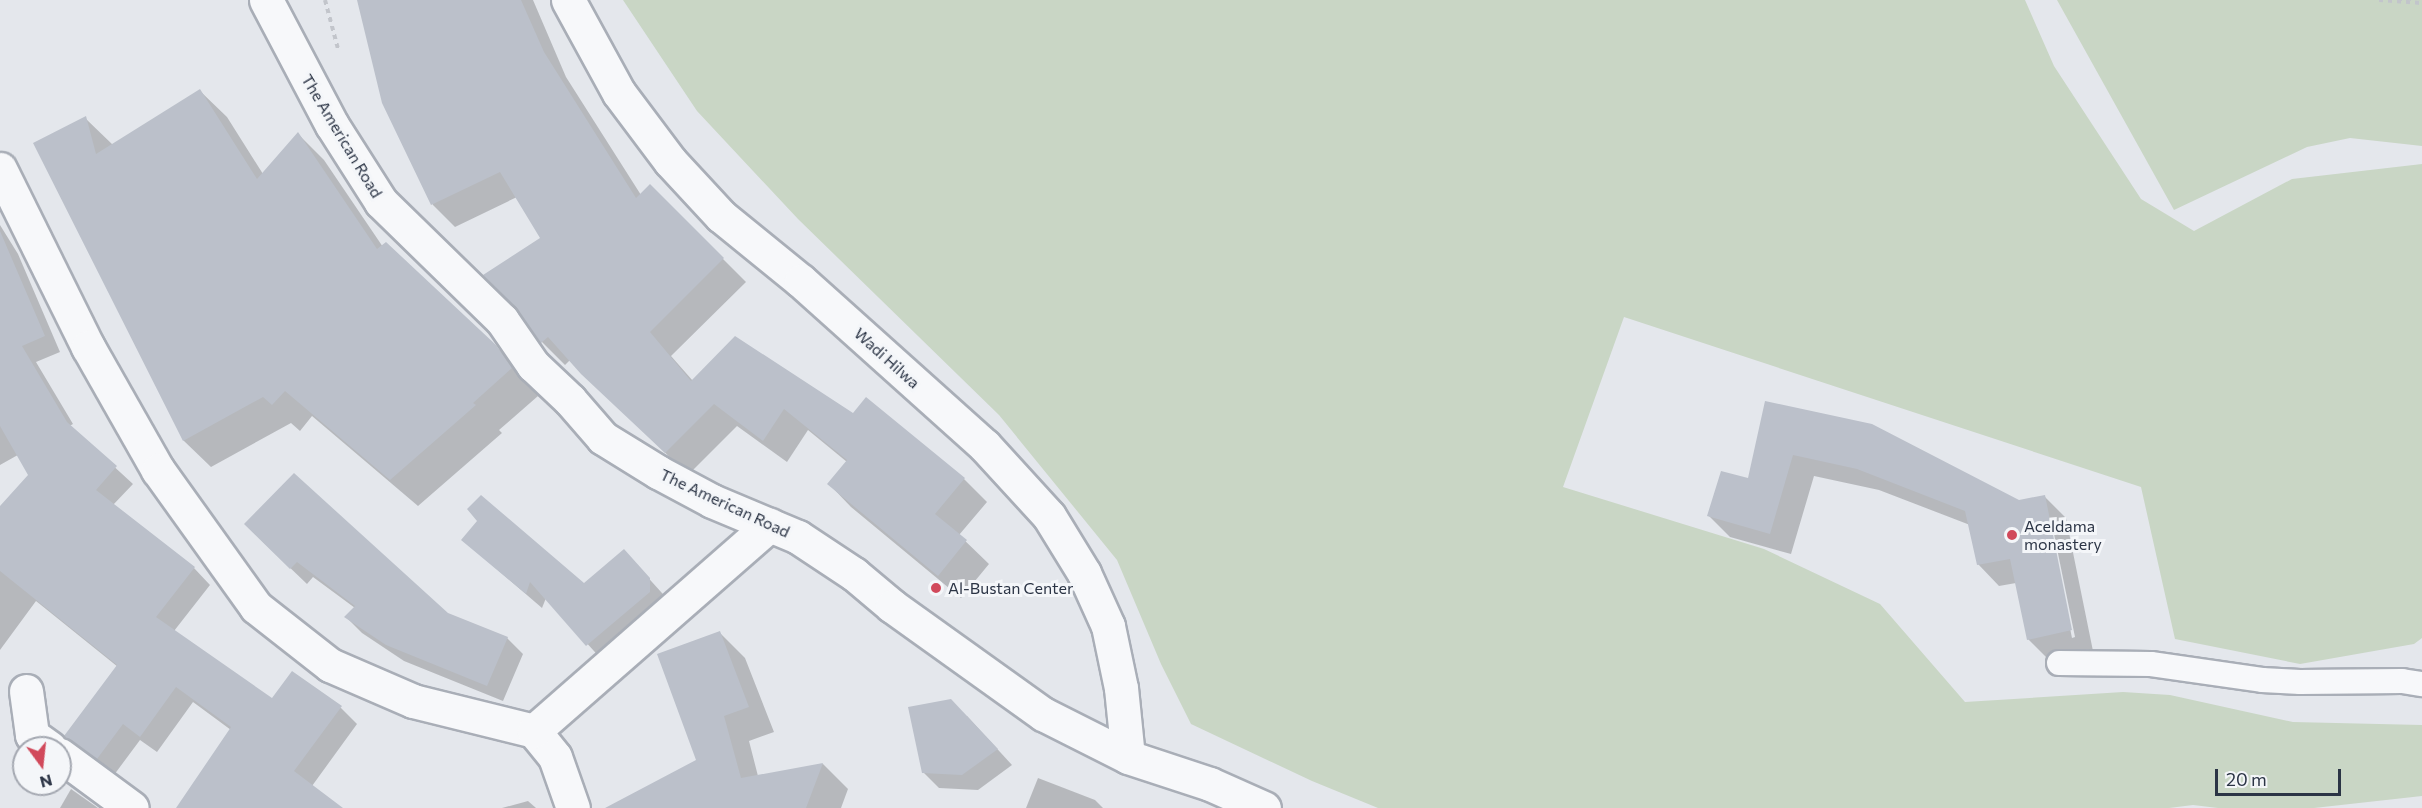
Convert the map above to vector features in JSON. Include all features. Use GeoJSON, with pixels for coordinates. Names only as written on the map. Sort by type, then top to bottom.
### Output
{"type":"FeatureCollection","features":[{"type":"Feature","properties":{"kind":"street","name":"The American Road"},"geometry":{"type":"LineString","coordinates":[[266,0],[332,125],[381,202],[502,320],[533,365],[570,400],[603,438],[685,487],[798,537],[854,574],[892,606],[1044,714],[1128,757],[1210,784],[1264,808]]}},
{"type":"Feature","properties":{"kind":"street","name":"Wadi Hilwa"},"geometry":{"type":"LineString","coordinates":[[568,0],[619,93],[670,161],[721,216],[801,281],[984,445],[1049,516],[1084,573],[1108,626],[1121,688],[1128,757]]}},
{"type":"Feature","properties":{"kind":"street"},"geometry":{"type":"LineString","coordinates":[[0,169],[88,346],[158,470],[256,607],[330,665],[413,701],[534,731],[555,757],[573,808]]}},
{"type":"Feature","properties":{"kind":"street"},"geometry":{"type":"LineString","coordinates":[[534,731],[769,525]]}},
{"type":"Feature","properties":{"kind":"street"},"geometry":{"type":"LineString","coordinates":[[26,692],[33,736]]}},
{"type":"Feature","properties":{"kind":"street"},"geometry":{"type":"LineString","coordinates":[[72,764],[132,808]]}},
{"type":"Feature","properties":{"kind":"lane"},"geometry":{"type":"LineString","coordinates":[[2059,663],[2151,664],[2290,682],[2402,681],[2422,684]]}},
{"type":"Feature","properties":{"kind":"path"},"geometry":{"type":"LineString","coordinates":[[2379,0],[2422,3]]}},
{"type":"Feature","properties":{"kind":"green space"},"geometry":{"type":"Polygon","coordinates":[[[623,0],[2025,0],[2054,66],[2141,199],[2194,231],[2292,179],[2422,164],[2422,638],[2414,644],[2300,664],[2175,639],[2141,487],[1624,317],[1563,487],[1764,549],[1880,604],[1965,702],[2123,692],[2170,695],[2293,722],[2422,725],[2422,796],[2314,808],[2218,808],[2193,805],[2169,808],[1378,808],[1312,781],[1191,724],[1161,664],[1117,560],[999,415],[798,219],[697,111],[623,0]]]}},
{"type":"Feature","properties":{"kind":"green space"},"geometry":{"type":"Polygon","coordinates":[[[2057,0],[2422,0],[2422,146],[2350,138],[2307,147],[2174,210],[2057,0]]]}},
{"type":"Feature","properties":{"kind":"building"},"geometry":{"type":"Polygon","coordinates":[[[357,0],[521,0],[544,52],[636,198],[650,184],[724,258],[650,332],[691,381],[735,336],[853,413],[866,397],[965,478],[935,514],[967,540],[938,576],[827,484],[847,460],[784,409],[763,441],[714,404],[665,453],[581,374],[548,337],[541,343],[515,307],[483,275],[540,238],[500,172],[431,205],[382,103],[357,0]]]}},
{"type":"Feature","properties":{"kind":"building"},"geometry":{"type":"Polygon","coordinates":[[[200,89],[257,179],[298,132],[377,249],[386,242],[496,345],[512,368],[473,403],[476,405],[390,480],[285,391],[272,405],[263,397],[183,441],[33,143],[86,116],[96,154],[200,89]]]}},
{"type":"Feature","properties":{"kind":"building"},"geometry":{"type":"Polygon","coordinates":[[[0,231],[45,336],[22,346],[67,422],[117,466],[96,490],[195,567],[156,617],[272,698],[292,671],[342,706],[294,771],[343,808],[176,808],[231,727],[176,687],[140,737],[123,724],[97,759],[72,742],[72,736],[64,736],[117,665],[0,571],[0,506],[28,475],[0,426],[0,231]]]}},
{"type":"Feature","properties":{"kind":"building","name":"Aceldama monastery"},"geometry":{"type":"Polygon","coordinates":[[[1765,401],[1872,424],[2019,500],[2045,495],[2072,630],[2027,640],[2010,559],[1977,565],[1965,511],[1857,469],[1793,455],[1770,534],[1707,516],[1721,471],[1748,478],[1765,401]]]}},
{"type":"Feature","properties":{"kind":"building"},"geometry":{"type":"Polygon","coordinates":[[[294,473],[448,613],[508,637],[487,686],[386,645],[344,617],[355,606],[297,562],[290,569],[244,524],[294,473]]]}},
{"type":"Feature","properties":{"kind":"building"},"geometry":{"type":"Polygon","coordinates":[[[481,495],[584,583],[624,549],[650,578],[650,592],[586,646],[530,582],[526,594],[461,540],[477,521],[467,509],[481,495]]]}},
{"type":"Feature","properties":{"kind":"building"},"geometry":{"type":"Polygon","coordinates":[[[720,631],[749,707],[724,716],[741,778],[823,763],[806,808],[605,808],[696,760],[657,654],[720,631]]]}},
{"type":"Feature","properties":{"kind":"building"},"geometry":{"type":"Polygon","coordinates":[[[951,699],[998,749],[962,775],[922,773],[908,707],[951,699]]]}},
{"type":"Feature","properties":{"kind":"place","name":"Aceldama monastery"},"geometry":{"type":"Point","coordinates":[2012,535]}},
{"type":"Feature","properties":{"kind":"place","name":"Al-Bustan Center"},"geometry":{"type":"Point","coordinates":[936,588]}}]}
